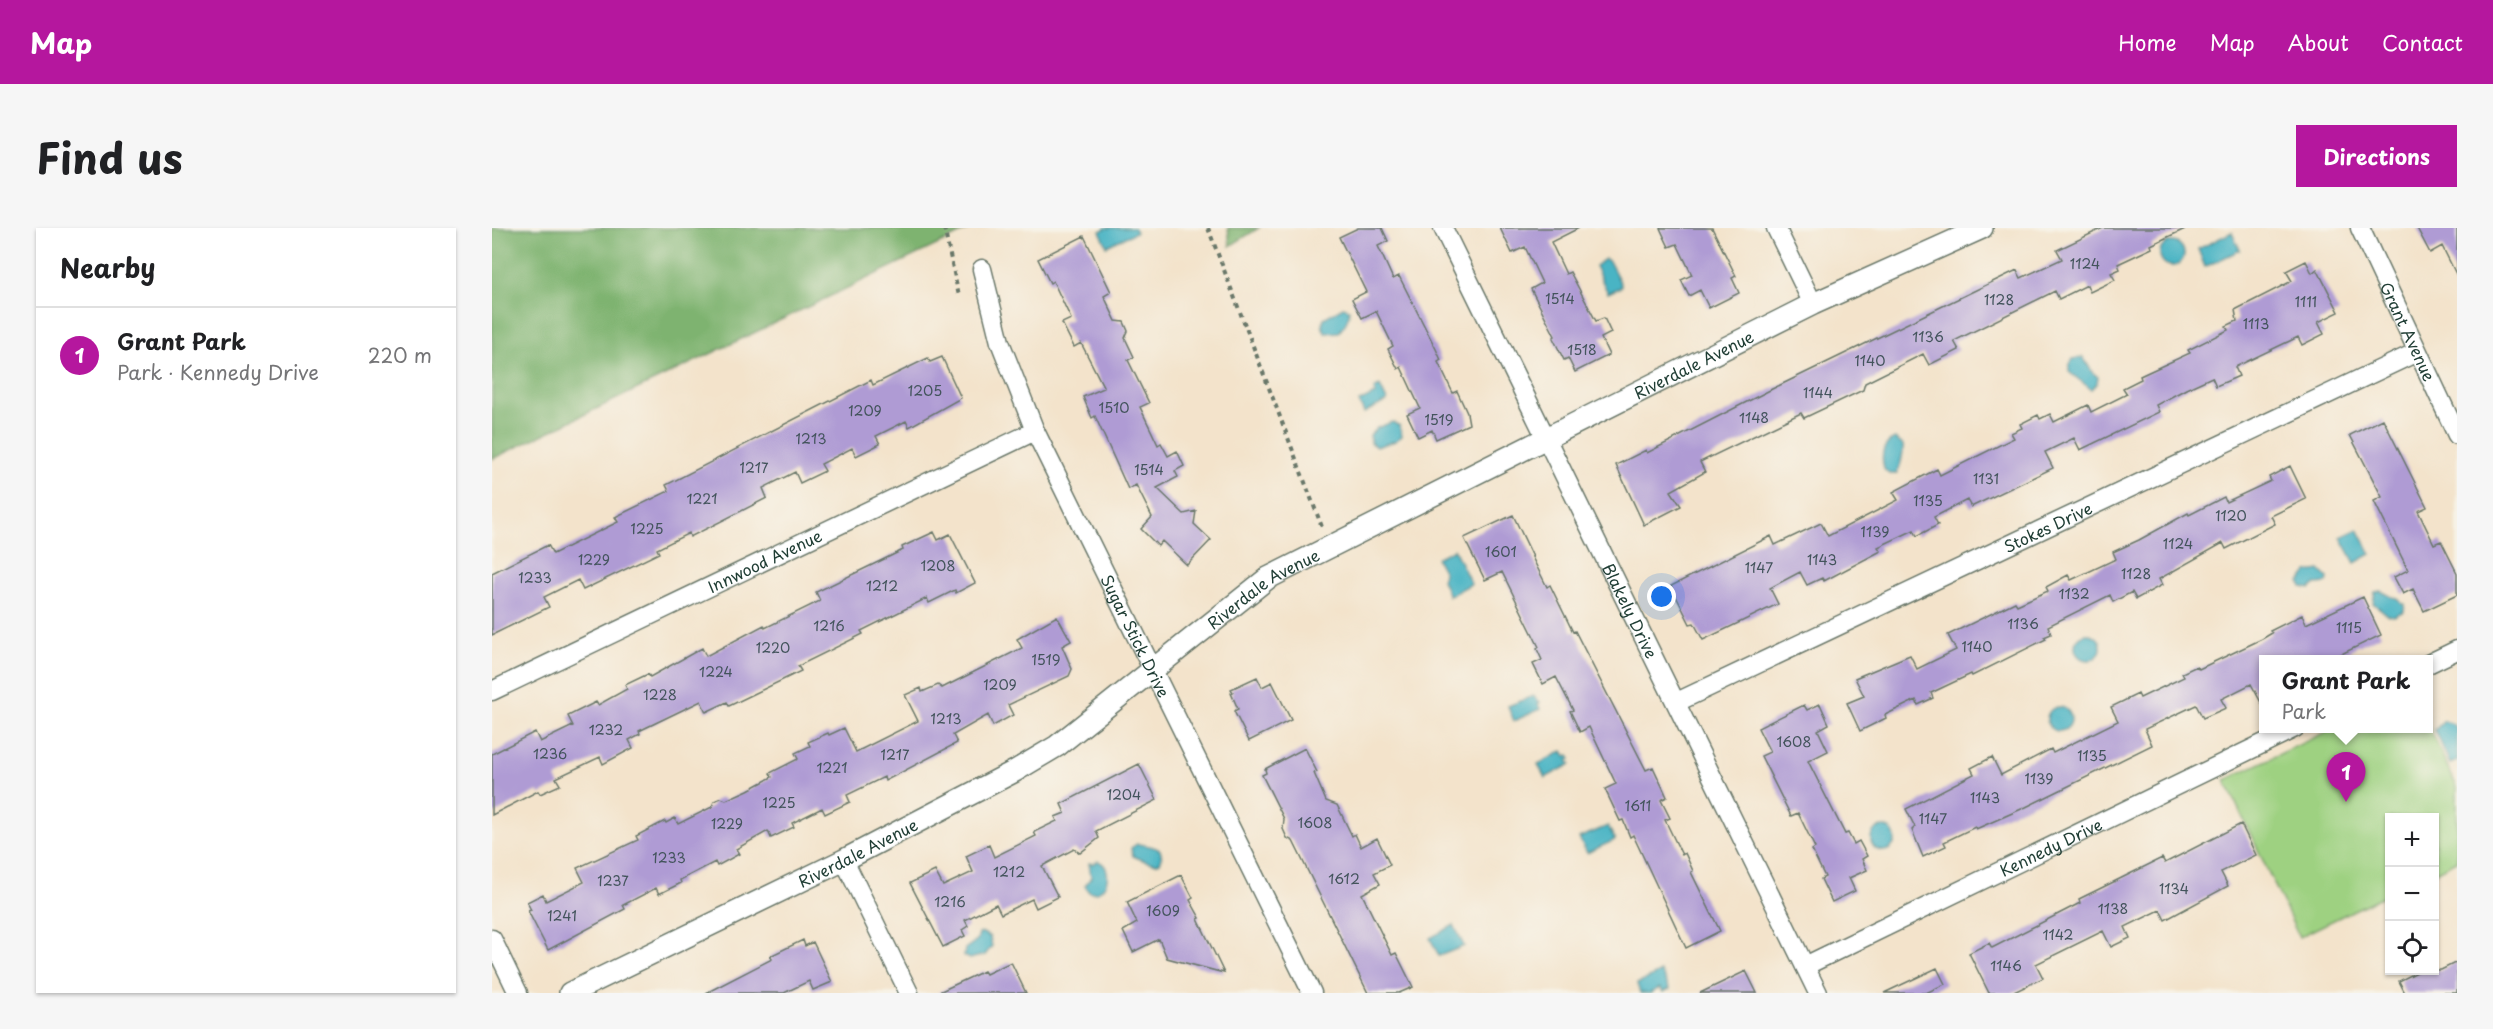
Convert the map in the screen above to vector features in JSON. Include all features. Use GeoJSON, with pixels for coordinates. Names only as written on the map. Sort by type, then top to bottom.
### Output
{"type":"FeatureCollection","features":[{"type":"Feature","properties":{"kind":"street","name":"Blakely Drive"},"geometry":{"type":"LineString","coordinates":[[1443,228],[1818,993]]}},
{"type":"Feature","properties":{"kind":"street"},"geometry":{"type":"LineString","coordinates":[[1776,228],[1813,304]]}},
{"type":"Feature","properties":{"kind":"street","name":"Riverdale Avenue"},"geometry":{"type":"LineString","coordinates":[[570,993],[844,860],[1057,747],[1268,578],[1813,304],[1982,228]]}},
{"type":"Feature","properties":{"kind":"street","name":"Grant Avenue"},"geometry":{"type":"LineString","coordinates":[[2360,228],[2416,352],[2457,435]]}},
{"type":"Feature","properties":{"kind":"street","name":"Sugar Stick Drive"},"geometry":{"type":"LineString","coordinates":[[982,269],[1000,342],[1035,431],[1312,993]]}},
{"type":"Feature","properties":{"kind":"street","name":"Stokes Drive"},"geometry":{"type":"LineString","coordinates":[[1677,702],[2416,352]]}},
{"type":"Feature","properties":{"kind":"street","name":"Innwood Avenue"},"geometry":{"type":"LineString","coordinates":[[492,691],[1035,431]]}},
{"type":"Feature","properties":{"kind":"street"},"geometry":{"type":"LineString","coordinates":[[2433,662],[2457,650]]}},
{"type":"Feature","properties":{"kind":"street","name":"Kennedy Drive"},"geometry":{"type":"LineString","coordinates":[[1805,966],[2287,733]]}},
{"type":"Feature","properties":{"kind":"street"},"geometry":{"type":"LineString","coordinates":[[844,860],[909,993]]}},
{"type":"Feature","properties":{"kind":"street"},"geometry":{"type":"LineString","coordinates":[[492,939],[518,993]]}},
{"type":"Feature","properties":{"kind":"path"},"geometry":{"type":"LineString","coordinates":[[944,228],[959,296]]}},
{"type":"Feature","properties":{"kind":"path"},"geometry":{"type":"LineString","coordinates":[[1208,228],[1329,547]]}},
{"type":"Feature","properties":{"kind":"green space"},"geometry":{"type":"Polygon","coordinates":[[[492,228],[972,228],[492,459],[492,228]]]}},
{"type":"Feature","properties":{"kind":"green space"},"geometry":{"type":"Polygon","coordinates":[[[1228,228],[1259,228],[1230,246],[1228,228]]]}},
{"type":"Feature","properties":{"kind":"green space"},"geometry":{"type":"Polygon","coordinates":[[[2324,733],[2432,733],[2457,787],[2457,861],[2439,870],[2439,813],[2385,813],[2385,895],[2299,937],[2225,780],[2324,733]]]}},
{"type":"Feature","properties":{"kind":"water"},"geometry":{"type":"Polygon","coordinates":[[[1106,228],[1134,228],[1136,232],[1107,246],[1100,231],[1106,228]]]}},
{"type":"Feature","properties":{"kind":"water"},"geometry":{"type":"Polygon","coordinates":[[[2232,232],[2240,250],[2205,267],[2198,249],[2232,232]]]}},
{"type":"Feature","properties":{"kind":"water"},"geometry":{"type":"Polygon","coordinates":[[[2172,242],[2181,245],[2184,254],[2181,263],[2172,266],[2163,263],[2160,254],[2163,245],[2172,242]]]}},
{"type":"Feature","properties":{"kind":"water"},"geometry":{"type":"Polygon","coordinates":[[[1605,259],[1609,261],[1621,284],[1621,287],[1608,293],[1595,266],[1605,259]]]}},
{"type":"Feature","properties":{"kind":"water"},"geometry":{"type":"Polygon","coordinates":[[[1343,307],[1349,309],[1349,312],[1343,327],[1339,332],[1325,333],[1322,325],[1324,318],[1343,307]]]}},
{"type":"Feature","properties":{"kind":"water"},"geometry":{"type":"Polygon","coordinates":[[[2083,357],[2098,377],[2097,383],[2091,389],[2069,372],[2073,359],[2083,357]]]}},
{"type":"Feature","properties":{"kind":"water"},"geometry":{"type":"Polygon","coordinates":[[[1380,386],[1387,401],[1364,413],[1359,402],[1375,394],[1374,389],[1380,386]]]}},
{"type":"Feature","properties":{"kind":"water"},"geometry":{"type":"Polygon","coordinates":[[[1392,422],[1400,426],[1402,436],[1395,441],[1376,447],[1371,443],[1370,435],[1377,428],[1392,422]]]}},
{"type":"Feature","properties":{"kind":"water"},"geometry":{"type":"Polygon","coordinates":[[[1895,439],[1903,445],[1902,456],[1896,474],[1889,474],[1884,469],[1883,456],[1887,444],[1895,439]]]}},
{"type":"Feature","properties":{"kind":"water"},"geometry":{"type":"Polygon","coordinates":[[[2358,529],[2371,554],[2355,563],[2341,537],[2358,529]]]}},
{"type":"Feature","properties":{"kind":"water"},"geometry":{"type":"Polygon","coordinates":[[[1454,549],[1471,584],[1449,596],[1442,580],[1444,573],[1436,558],[1454,549]]]}},
{"type":"Feature","properties":{"kind":"water"},"geometry":{"type":"Polygon","coordinates":[[[2320,570],[2328,578],[2327,583],[2316,584],[2310,589],[2302,587],[2300,582],[2308,572],[2320,570]]]}},
{"type":"Feature","properties":{"kind":"water"},"geometry":{"type":"Polygon","coordinates":[[[2381,591],[2398,598],[2402,604],[2405,604],[2404,611],[2394,616],[2388,615],[2373,603],[2375,592],[2381,591]]]}},
{"type":"Feature","properties":{"kind":"water"},"geometry":{"type":"Polygon","coordinates":[[[2088,634],[2097,638],[2101,647],[2097,656],[2088,660],[2079,656],[2075,647],[2079,638],[2088,634]]]}},
{"type":"Feature","properties":{"kind":"water"},"geometry":{"type":"Polygon","coordinates":[[[1533,696],[1540,702],[1538,704],[1540,709],[1514,721],[1508,706],[1533,696]]]}},
{"type":"Feature","properties":{"kind":"water"},"geometry":{"type":"Polygon","coordinates":[[[2059,707],[2068,710],[2071,719],[2068,728],[2059,731],[2050,728],[2047,719],[2050,710],[2059,707]]]}},
{"type":"Feature","properties":{"kind":"water"},"geometry":{"type":"Polygon","coordinates":[[[2444,721],[2454,724],[2457,731],[2457,761],[2450,764],[2435,730],[2444,721]]]}},
{"type":"Feature","properties":{"kind":"water"},"geometry":{"type":"Polygon","coordinates":[[[1563,751],[1566,756],[1569,755],[1571,759],[1568,761],[1571,764],[1545,778],[1538,764],[1563,751]]]}},
{"type":"Feature","properties":{"kind":"water"},"geometry":{"type":"Polygon","coordinates":[[[1608,826],[1615,840],[1587,853],[1579,838],[1608,826]]]}},
{"type":"Feature","properties":{"kind":"water"},"geometry":{"type":"Polygon","coordinates":[[[1883,827],[1888,828],[1894,834],[1894,844],[1888,850],[1883,851],[1878,850],[1872,844],[1871,839],[1872,834],[1878,828],[1883,827]]]}},
{"type":"Feature","properties":{"kind":"water"},"geometry":{"type":"Polygon","coordinates":[[[1137,844],[1160,850],[1161,861],[1153,863],[1133,856],[1131,848],[1137,844]]]}},
{"type":"Feature","properties":{"kind":"water"},"geometry":{"type":"Polygon","coordinates":[[[1098,861],[1106,869],[1107,881],[1100,890],[1089,892],[1085,886],[1091,877],[1089,863],[1093,864],[1098,861]]]}},
{"type":"Feature","properties":{"kind":"water"},"geometry":{"type":"Polygon","coordinates":[[[1454,925],[1464,946],[1439,956],[1430,938],[1454,925]]]}},
{"type":"Feature","properties":{"kind":"water"},"geometry":{"type":"Polygon","coordinates":[[[983,933],[990,937],[992,946],[985,955],[969,959],[964,956],[965,949],[977,940],[979,934],[983,933]]]}},
{"type":"Feature","properties":{"kind":"water"},"geometry":{"type":"Polygon","coordinates":[[[1661,972],[1670,989],[1663,992],[1660,988],[1650,993],[1640,993],[1637,984],[1661,972]]]}},
{"type":"Feature","properties":{"kind":"building"},"geometry":{"type":"Polygon","coordinates":[[[1358,228],[1382,228],[1388,241],[1378,246],[1393,279],[1399,276],[1436,349],[1441,360],[1438,362],[1453,393],[1457,391],[1467,413],[1469,424],[1436,439],[1432,430],[1418,437],[1407,414],[1420,408],[1401,367],[1398,369],[1388,349],[1393,346],[1376,311],[1362,318],[1352,299],[1366,292],[1339,237],[1358,228]]]}},
{"type":"Feature","properties":{"kind":"building"},"geometry":{"type":"Polygon","coordinates":[[[1500,228],[1579,228],[1551,242],[1566,274],[1570,272],[1596,321],[1604,318],[1611,333],[1601,338],[1609,355],[1575,372],[1568,358],[1564,360],[1553,338],[1555,336],[1531,289],[1542,283],[1525,247],[1512,253],[1500,228]]]}},
{"type":"Feature","properties":{"kind":"building"},"geometry":{"type":"Polygon","coordinates":[[[1660,228],[1712,228],[1736,276],[1732,278],[1739,293],[1709,308],[1700,290],[1689,296],[1681,280],[1692,275],[1677,244],[1669,247],[1660,228]]]}},
{"type":"Feature","properties":{"kind":"building"},"geometry":{"type":"Polygon","coordinates":[[[2103,228],[2187,228],[2118,264],[2120,269],[2111,273],[2115,280],[2090,292],[2087,285],[2059,299],[2055,291],[1954,341],[1959,350],[1929,365],[1923,354],[1865,383],[1863,390],[1804,418],[1801,413],[1700,462],[1705,472],[1671,491],[1681,506],[1644,525],[1616,465],[1646,450],[1647,453],[1772,389],[2017,270],[2021,278],[2062,259],[2057,250],[2103,228]]]}},
{"type":"Feature","properties":{"kind":"building"},"geometry":{"type":"Polygon","coordinates":[[[2417,228],[2457,228],[2457,276],[2442,246],[2430,253],[2417,228]]]}},
{"type":"Feature","properties":{"kind":"building"},"geometry":{"type":"Polygon","coordinates":[[[1084,236],[1111,292],[1104,296],[1116,321],[1124,322],[1128,331],[1125,338],[1134,357],[1128,360],[1149,403],[1140,407],[1158,445],[1161,443],[1168,456],[1177,451],[1184,466],[1175,471],[1178,477],[1157,488],[1184,514],[1196,511],[1194,524],[1211,540],[1187,565],[1162,541],[1158,546],[1141,529],[1152,517],[1136,485],[1128,489],[1095,416],[1092,418],[1083,397],[1104,388],[1081,343],[1074,347],[1062,323],[1071,319],[1053,281],[1050,283],[1038,259],[1084,236]]]}},
{"type":"Feature","properties":{"kind":"building"},"geometry":{"type":"Polygon","coordinates":[[[2306,261],[2312,273],[2317,269],[2339,312],[2318,322],[2324,334],[2302,345],[2298,337],[2235,367],[2239,376],[2216,386],[2212,377],[2186,389],[2156,405],[2159,412],[2080,450],[2074,438],[2045,452],[2053,468],[1971,507],[1967,500],[1934,517],[1938,525],[1917,536],[1914,530],[1878,547],[1881,551],[1824,581],[1822,578],[1807,585],[1800,572],[1770,588],[1778,604],[1703,640],[1694,623],[1690,624],[1671,586],[1771,536],[1775,545],[1821,523],[1828,536],[1898,500],[1893,492],[1937,469],[1940,475],[2014,438],[2011,433],[2022,428],[2020,424],[2038,415],[2040,419],[2050,414],[2054,422],[2088,405],[2091,412],[2127,394],[2123,388],[2141,379],[2140,376],[2190,353],[2188,350],[2228,330],[2226,326],[2237,321],[2235,310],[2292,281],[2286,271],[2306,261]]]}},
{"type":"Feature","properties":{"kind":"building"},"geometry":{"type":"Polygon","coordinates":[[[942,357],[961,398],[909,427],[906,421],[876,436],[880,444],[856,456],[852,448],[821,464],[825,471],[800,483],[795,472],[763,488],[767,498],[690,537],[689,533],[657,549],[659,553],[583,590],[578,580],[544,597],[549,607],[492,635],[492,573],[548,545],[553,554],[618,522],[615,517],[669,491],[666,485],[871,380],[873,385],[928,358],[930,362],[942,357]]]}},
{"type":"Feature","properties":{"kind":"building"},"geometry":{"type":"Polygon","coordinates":[[[2383,419],[2427,507],[2418,511],[2434,544],[2441,541],[2457,573],[2457,595],[2424,611],[2413,589],[2403,594],[2394,577],[2408,570],[2374,501],[2382,497],[2350,435],[2383,419]]]}},
{"type":"Feature","properties":{"kind":"building"},"geometry":{"type":"Polygon","coordinates":[[[2290,466],[2306,499],[2271,516],[2275,524],[2226,549],[2223,543],[2159,579],[2162,585],[2136,599],[2132,592],[2113,602],[2110,595],[2048,626],[2051,634],[2044,637],[2046,639],[1972,676],[1971,674],[1931,693],[1933,698],[1918,705],[1916,700],[1885,715],[1886,718],[1860,731],[1847,703],[1864,696],[1855,678],[1910,655],[1917,669],[1956,650],[1948,635],[2015,602],[2017,605],[2048,591],[2046,587],[2068,575],[2071,580],[2116,559],[2113,552],[2188,513],[2189,515],[2224,497],[2226,502],[2271,481],[2269,477],[2290,466]]]}},
{"type":"Feature","properties":{"kind":"building"},"geometry":{"type":"Polygon","coordinates":[[[1513,515],[1547,587],[1550,585],[1573,632],[1575,631],[1646,770],[1653,767],[1667,797],[1661,800],[1670,818],[1665,820],[1682,855],[1685,853],[1693,871],[1691,872],[1720,931],[1686,948],[1633,835],[1630,837],[1623,820],[1620,821],[1605,789],[1616,784],[1589,727],[1580,732],[1570,711],[1573,710],[1556,677],[1543,684],[1533,664],[1542,660],[1537,649],[1539,647],[1502,572],[1485,580],[1464,538],[1513,515]]]}},
{"type":"Feature","properties":{"kind":"building"},"geometry":{"type":"Polygon","coordinates":[[[934,532],[938,540],[950,534],[975,583],[929,603],[927,598],[861,631],[863,634],[798,666],[801,671],[729,706],[727,702],[706,712],[701,701],[639,731],[640,734],[629,740],[633,748],[603,764],[600,757],[556,778],[560,785],[540,794],[538,791],[492,815],[492,754],[535,732],[540,742],[573,726],[568,716],[596,702],[598,705],[627,689],[625,685],[648,674],[650,677],[702,648],[706,656],[764,625],[765,628],[820,601],[816,592],[903,550],[902,547],[934,532]]]}},
{"type":"Feature","properties":{"kind":"building"},"geometry":{"type":"Polygon","coordinates":[[[2363,597],[2381,635],[2339,655],[2259,655],[2259,699],[2251,684],[2221,699],[2226,708],[2203,718],[2196,705],[2145,729],[2152,745],[2026,807],[1944,842],[1946,846],[1923,857],[1912,830],[1915,827],[1906,809],[1974,774],[1971,768],[1992,757],[2001,775],[2051,749],[2053,753],[2118,721],[2111,707],[2138,694],[2140,698],[2184,677],[2182,673],[2197,666],[2199,669],[2262,639],[2272,633],[2270,631],[2302,615],[2306,624],[2363,597]]]}},
{"type":"Feature","properties":{"kind":"building"},"geometry":{"type":"Polygon","coordinates":[[[1057,616],[1071,641],[1062,646],[1072,669],[1069,676],[1008,705],[1013,715],[993,726],[988,715],[953,735],[957,743],[885,781],[884,777],[847,795],[850,802],[825,814],[822,808],[792,823],[794,827],[771,838],[768,831],[736,849],[739,854],[717,866],[715,862],[659,894],[656,888],[623,905],[625,909],[548,950],[528,911],[531,910],[527,902],[543,894],[546,901],[584,882],[577,868],[638,840],[636,836],[665,821],[666,823],[675,818],[678,824],[712,807],[714,801],[721,798],[726,800],[748,790],[772,777],[770,773],[798,759],[795,753],[810,746],[808,742],[828,733],[829,735],[844,728],[856,752],[918,721],[905,695],[921,688],[922,692],[938,685],[942,688],[1022,648],[1017,639],[1057,616]]]}},
{"type":"Feature","properties":{"kind":"building"},"geometry":{"type":"Polygon","coordinates":[[[1257,677],[1262,687],[1272,682],[1291,720],[1249,741],[1234,711],[1238,709],[1231,689],[1257,677]]]}},
{"type":"Feature","properties":{"kind":"building"},"geometry":{"type":"Polygon","coordinates":[[[1820,704],[1829,724],[1818,730],[1828,751],[1808,761],[1845,834],[1848,833],[1854,844],[1859,841],[1867,856],[1862,859],[1867,870],[1849,878],[1855,891],[1832,902],[1821,879],[1825,877],[1812,850],[1815,848],[1798,813],[1791,816],[1761,756],[1770,752],[1758,728],[1804,705],[1807,710],[1820,704]]]}},
{"type":"Feature","properties":{"kind":"building"},"geometry":{"type":"Polygon","coordinates":[[[1305,748],[1317,772],[1314,773],[1326,801],[1337,805],[1352,836],[1355,834],[1361,847],[1377,838],[1390,865],[1374,873],[1380,884],[1362,894],[1392,955],[1396,953],[1413,987],[1399,993],[1368,993],[1293,841],[1287,838],[1283,829],[1284,819],[1262,775],[1266,773],[1265,769],[1305,748]]]}},
{"type":"Feature","properties":{"kind":"building"},"geometry":{"type":"Polygon","coordinates":[[[1139,764],[1157,800],[1096,831],[1099,838],[1080,853],[1074,849],[1042,866],[1058,897],[1036,908],[1032,899],[1001,914],[996,904],[965,920],[968,926],[962,930],[965,936],[943,947],[910,883],[935,871],[943,886],[973,872],[966,856],[989,845],[994,857],[1036,836],[1034,832],[1057,821],[1055,817],[1065,813],[1061,804],[1139,764]]]}},
{"type":"Feature","properties":{"kind":"building"},"geometry":{"type":"Polygon","coordinates":[[[2241,824],[2256,855],[2221,872],[2228,886],[2165,920],[2160,910],[2125,927],[2130,938],[2111,947],[2103,931],[2036,964],[2043,978],[2012,993],[1989,993],[1969,953],[1989,943],[1992,948],[2080,903],[2079,899],[2162,858],[2165,863],[2241,824]]]}},
{"type":"Feature","properties":{"kind":"building"},"geometry":{"type":"Polygon","coordinates":[[[1181,875],[1193,898],[1190,900],[1200,918],[1198,919],[1224,973],[1167,958],[1159,939],[1133,952],[1123,931],[1137,923],[1127,902],[1181,875]]]}},
{"type":"Feature","properties":{"kind":"building"},"geometry":{"type":"Polygon","coordinates":[[[803,940],[805,946],[813,942],[832,982],[813,990],[809,981],[784,993],[706,993],[772,959],[770,956],[803,940]]]}},
{"type":"Feature","properties":{"kind":"building"},"geometry":{"type":"Polygon","coordinates":[[[1011,962],[1026,993],[937,993],[984,971],[986,974],[1011,962]]]}},
{"type":"Feature","properties":{"kind":"building"},"geometry":{"type":"Polygon","coordinates":[[[2457,962],[2457,993],[2405,993],[2399,981],[2411,975],[2439,975],[2439,970],[2457,962]]]}},
{"type":"Feature","properties":{"kind":"building"},"geometry":{"type":"Polygon","coordinates":[[[1937,968],[1945,984],[1926,993],[1884,993],[1937,968]]]}},
{"type":"Feature","properties":{"kind":"building"},"geometry":{"type":"Polygon","coordinates":[[[1746,971],[1757,993],[1700,993],[1746,971]]]}},
{"type":"Feature","properties":{"kind":"place","name":"Grant Park"},"geometry":{"type":"Point","coordinates":[2346,802]}}]}
